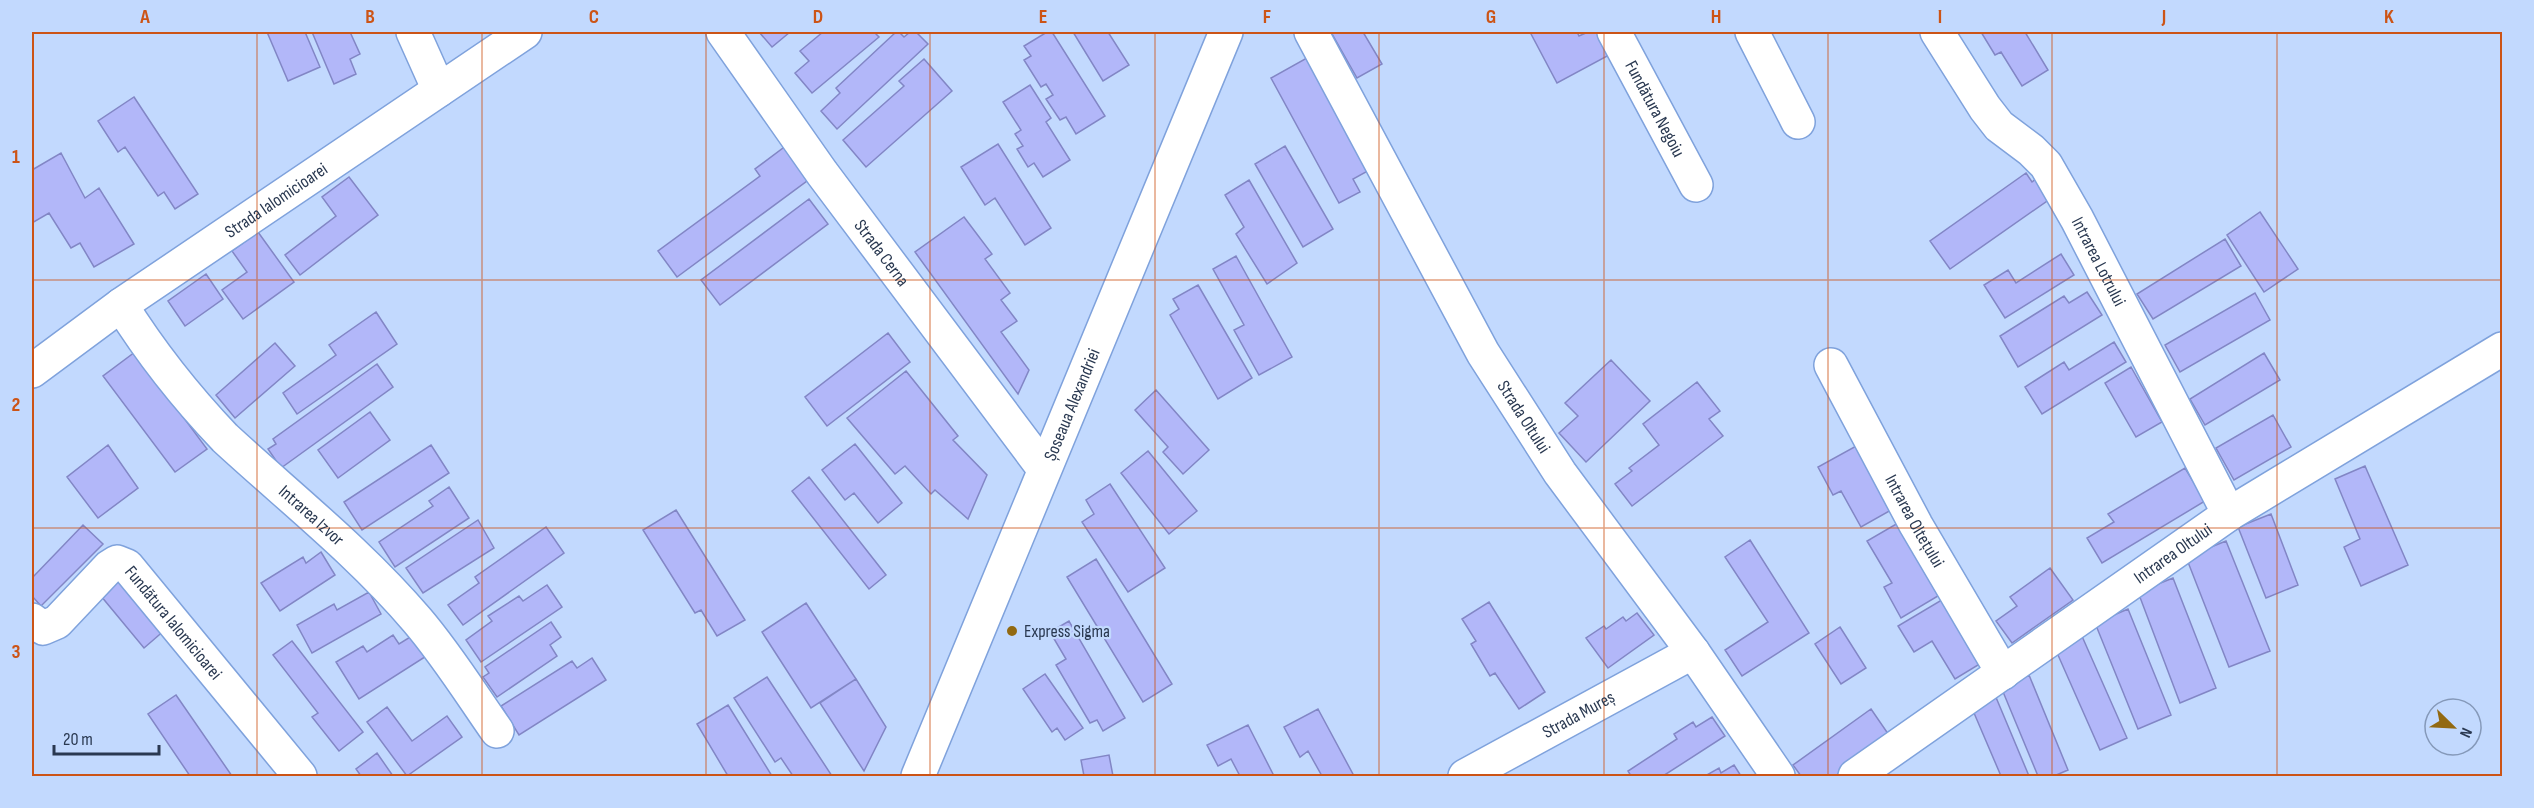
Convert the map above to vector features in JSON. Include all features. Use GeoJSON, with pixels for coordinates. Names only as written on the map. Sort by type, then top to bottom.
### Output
{"type":"FeatureCollection","features":[{"type":"Feature","properties":{"kind":"street"},"geometry":{"type":"LineString","coordinates":[[413,32],[439,90]]}},
{"type":"Feature","properties":{"kind":"street","name":"Strada Ialomicioarei"},"geometry":{"type":"LineString","coordinates":[[32,368],[121,305],[525,32]]}},
{"type":"Feature","properties":{"kind":"street","name":"Strada Cerna"},"geometry":{"type":"LineString","coordinates":[[723,32],[822,173],[1044,469]]}},
{"type":"Feature","properties":{"kind":"street","name":"Șoseaua Alexandriei"},"geometry":{"type":"LineString","coordinates":[[918,777],[1226,32]]}},
{"type":"Feature","properties":{"kind":"street","name":"Strada Oltului"},"geometry":{"type":"LineString","coordinates":[[1311,32],[1483,353],[1560,473],[1693,652],[1778,777]]}},
{"type":"Feature","properties":{"kind":"street","name":"Fundătura Negoiu"},"geometry":{"type":"LineString","coordinates":[[1614,32],[1696,185]]}},
{"type":"Feature","properties":{"kind":"street"},"geometry":{"type":"LineString","coordinates":[[1752,32],[1798,122]]}},
{"type":"Feature","properties":{"kind":"street","name":"Intrarea Lotrului"},"geometry":{"type":"LineString","coordinates":[[1937,32],[1999,126],[2031,150],[2046,165],[2077,219],[2229,514]]}},
{"type":"Feature","properties":{"kind":"street","name":"Intrarea Izvor"},"geometry":{"type":"LineString","coordinates":[[121,305],[147,346],[209,422],[371,572],[417,619],[443,651],[497,731]]}},
{"type":"Feature","properties":{"kind":"street","name":"Intrarea Oltului"},"geometry":{"type":"LineString","coordinates":[[1855,777],[2229,514],[2502,349]]}},
{"type":"Feature","properties":{"kind":"street","name":"Intrarea Oltețului"},"geometry":{"type":"LineString","coordinates":[[1831,365],[1916,525],[2003,673]]}},
{"type":"Feature","properties":{"kind":"street","name":"Fundătura Ialomicioarei"},"geometry":{"type":"LineString","coordinates":[[32,620],[43,628],[57,622],[109,567],[117,562],[127,566],[300,777]]}},
{"type":"Feature","properties":{"kind":"street","name":"Strada Mureș"},"geometry":{"type":"LineString","coordinates":[[1465,777],[1693,652]]}},
{"type":"Feature","properties":{"kind":"building"},"geometry":{"type":"Polygon","coordinates":[[[267,32],[305,32],[320,67],[288,81],[267,32]]]}},
{"type":"Feature","properties":{"kind":"building"},"geometry":{"type":"Polygon","coordinates":[[[312,32],[350,32],[360,54],[350,59],[356,74],[334,84],[312,32]]]}},
{"type":"Feature","properties":{"kind":"building"},"geometry":{"type":"Polygon","coordinates":[[[759,32],[790,32],[772,47],[759,32]]]}},
{"type":"Feature","properties":{"kind":"building"},"geometry":{"type":"Polygon","coordinates":[[[823,32],[874,32],[879,37],[812,93],[795,73],[809,61],[800,51],[823,32]]]}},
{"type":"Feature","properties":{"kind":"building"},"geometry":{"type":"Polygon","coordinates":[[[896,32],[904,37],[910,32],[916,32],[928,44],[837,129],[821,111],[840,93],[836,88],[896,32]]]}},
{"type":"Feature","properties":{"kind":"building"},"geometry":{"type":"Polygon","coordinates":[[[1047,32],[1052,32],[1105,116],[1076,134],[1066,117],[1060,120],[1046,99],[1053,95],[1046,84],[1041,87],[1024,60],[1031,56],[1024,46],[1047,32]]]}},
{"type":"Feature","properties":{"kind":"building"},"geometry":{"type":"Polygon","coordinates":[[[1073,32],[1108,32],[1129,65],[1103,81],[1073,32]]]}},
{"type":"Feature","properties":{"kind":"building"},"geometry":{"type":"Polygon","coordinates":[[[1331,32],[1363,32],[1382,64],[1357,78],[1331,32]]]}},
{"type":"Feature","properties":{"kind":"building"},"geometry":{"type":"Polygon","coordinates":[[[1530,32],[1577,32],[1579,36],[1588,32],[1599,32],[1611,54],[1557,83],[1530,32]]]}},
{"type":"Feature","properties":{"kind":"building"},"geometry":{"type":"Polygon","coordinates":[[[1981,32],[2025,32],[2048,70],[2022,86],[2001,52],[1995,55],[1981,32]]]}},
{"type":"Feature","properties":{"kind":"building"},"geometry":{"type":"Polygon","coordinates":[[[1314,54],[1375,167],[1353,179],[1360,192],[1339,203],[1271,78],[1314,54]]]}},
{"type":"Feature","properties":{"kind":"building"},"geometry":{"type":"Polygon","coordinates":[[[924,59],[952,91],[866,167],[843,140],[904,86],[899,81],[924,59]]]}},
{"type":"Feature","properties":{"kind":"building"},"geometry":{"type":"Polygon","coordinates":[[[1030,85],[1051,118],[1046,122],[1070,160],[1043,177],[1034,163],[1028,167],[1017,149],[1023,146],[1015,134],[1021,130],[1003,102],[1030,85]]]}},
{"type":"Feature","properties":{"kind":"building"},"geometry":{"type":"Polygon","coordinates":[[[134,97],[198,194],[175,209],[164,192],[158,196],[125,147],[118,152],[98,121],[134,97]]]}},
{"type":"Feature","properties":{"kind":"building"},"geometry":{"type":"Polygon","coordinates":[[[998,144],[1051,228],[1025,245],[995,198],[985,205],[961,167],[998,144]]]}},
{"type":"Feature","properties":{"kind":"building"},"geometry":{"type":"Polygon","coordinates":[[[787,145],[811,178],[677,277],[658,251],[760,176],[755,169],[787,145]]]}},
{"type":"Feature","properties":{"kind":"building"},"geometry":{"type":"Polygon","coordinates":[[[1285,146],[1333,229],[1303,247],[1255,164],[1285,146]]]}},
{"type":"Feature","properties":{"kind":"building"},"geometry":{"type":"Polygon","coordinates":[[[61,153],[85,198],[99,188],[134,244],[94,267],[80,243],[71,248],[49,213],[32,223],[32,170],[61,153]]]}},
{"type":"Feature","properties":{"kind":"building"},"geometry":{"type":"Polygon","coordinates":[[[2026,173],[2032,182],[2037,178],[2050,199],[1950,269],[1930,241],[2026,173]]]}},
{"type":"Feature","properties":{"kind":"building"},"geometry":{"type":"Polygon","coordinates":[[[349,177],[378,215],[300,275],[285,255],[336,216],[322,197],[349,177]]]}},
{"type":"Feature","properties":{"kind":"building"},"geometry":{"type":"Polygon","coordinates":[[[1249,180],[1297,263],[1267,284],[1236,234],[1244,227],[1225,195],[1249,180]]]}},
{"type":"Feature","properties":{"kind":"building"},"geometry":{"type":"Polygon","coordinates":[[[809,199],[828,224],[720,305],[701,280],[809,199]]]}},
{"type":"Feature","properties":{"kind":"building"},"geometry":{"type":"Polygon","coordinates":[[[2260,212],[2298,269],[2264,292],[2227,235],[2260,212]]]}},
{"type":"Feature","properties":{"kind":"building"},"geometry":{"type":"Polygon","coordinates":[[[964,217],[992,254],[985,259],[1010,293],[1001,300],[1017,321],[1001,332],[1029,370],[1018,394],[915,252],[964,217]]]}},
{"type":"Feature","properties":{"kind":"building"},"geometry":{"type":"Polygon","coordinates":[[[258,232],[294,282],[243,319],[222,290],[247,272],[232,251],[258,232]]]}},
{"type":"Feature","properties":{"kind":"building"},"geometry":{"type":"Polygon","coordinates":[[[2225,239],[2241,266],[2153,319],[2137,294],[2225,239]]]}},
{"type":"Feature","properties":{"kind":"building"},"geometry":{"type":"Polygon","coordinates":[[[2061,254],[2074,275],[2005,318],[1984,285],[2008,270],[2016,283],[2061,254]]]}},
{"type":"Feature","properties":{"kind":"building"},"geometry":{"type":"Polygon","coordinates":[[[1236,256],[1292,357],[1259,375],[1234,330],[1244,325],[1213,269],[1236,256]]]}},
{"type":"Feature","properties":{"kind":"building"},"geometry":{"type":"Polygon","coordinates":[[[206,274],[223,299],[185,326],[168,301],[206,274]]]}},
{"type":"Feature","properties":{"kind":"building"},"geometry":{"type":"Polygon","coordinates":[[[1198,285],[1252,378],[1218,399],[1170,315],[1179,309],[1173,299],[1198,285]]]}},
{"type":"Feature","properties":{"kind":"building"},"geometry":{"type":"Polygon","coordinates":[[[2087,292],[2102,315],[2018,367],[2000,336],[2064,296],[2069,303],[2087,292]]]}},
{"type":"Feature","properties":{"kind":"building"},"geometry":{"type":"Polygon","coordinates":[[[2255,293],[2270,320],[2180,372],[2165,345],[2255,293]]]}},
{"type":"Feature","properties":{"kind":"building"},"geometry":{"type":"Polygon","coordinates":[[[376,312],[397,344],[297,414],[283,393],[336,355],[329,345],[376,312]]]}},
{"type":"Feature","properties":{"kind":"building"},"geometry":{"type":"Polygon","coordinates":[[[888,333],[910,362],[827,426],[805,397],[888,333]]]}},
{"type":"Feature","properties":{"kind":"building"},"geometry":{"type":"Polygon","coordinates":[[[2114,342],[2126,362],[2042,414],[2025,387],[2064,362],[2069,370],[2114,342]]]}},
{"type":"Feature","properties":{"kind":"building"},"geometry":{"type":"Polygon","coordinates":[[[275,343],[295,366],[235,418],[216,395],[275,343]]]}},
{"type":"Feature","properties":{"kind":"building"},"geometry":{"type":"Polygon","coordinates":[[[135,352],[207,449],[175,472],[103,376],[135,352]]]}},
{"type":"Feature","properties":{"kind":"building"},"geometry":{"type":"Polygon","coordinates":[[[2264,353],[2280,380],[2205,425],[2190,399],[2264,353]]]}},
{"type":"Feature","properties":{"kind":"building"},"geometry":{"type":"Polygon","coordinates":[[[1611,360],[1650,401],[1586,462],[1559,433],[1578,416],[1565,403],[1611,360]]]}},
{"type":"Feature","properties":{"kind":"building"},"geometry":{"type":"Polygon","coordinates":[[[377,364],[393,387],[281,468],[268,449],[276,444],[273,439],[377,364]]]}},
{"type":"Feature","properties":{"kind":"building"},"geometry":{"type":"Polygon","coordinates":[[[2131,367],[2162,422],[2136,437],[2105,383],[2131,367]]]}},
{"type":"Feature","properties":{"kind":"building"},"geometry":{"type":"Polygon","coordinates":[[[906,371],[958,436],[953,440],[987,475],[968,519],[935,490],[931,494],[905,466],[895,474],[847,418],[906,371]]]}},
{"type":"Feature","properties":{"kind":"building"},"geometry":{"type":"Polygon","coordinates":[[[1697,382],[1720,411],[1709,419],[1723,436],[1632,506],[1615,484],[1632,471],[1629,468],[1659,445],[1643,424],[1697,382]]]}},
{"type":"Feature","properties":{"kind":"building"},"geometry":{"type":"Polygon","coordinates":[[[1156,390],[1209,450],[1183,474],[1163,452],[1168,447],[1135,410],[1156,390]]]}},
{"type":"Feature","properties":{"kind":"building"},"geometry":{"type":"Polygon","coordinates":[[[370,412],[390,440],[338,478],[318,450],[370,412]]]}},
{"type":"Feature","properties":{"kind":"building"},"geometry":{"type":"Polygon","coordinates":[[[2273,415],[2291,447],[2234,480],[2216,448],[2273,415]]]}},
{"type":"Feature","properties":{"kind":"building"},"geometry":{"type":"Polygon","coordinates":[[[855,444],[902,503],[878,523],[854,493],[845,500],[822,470],[855,444]]]}},
{"type":"Feature","properties":{"kind":"building"},"geometry":{"type":"Polygon","coordinates":[[[108,445],[138,488],[98,518],[67,477],[108,445]]]}},
{"type":"Feature","properties":{"kind":"building"},"geometry":{"type":"Polygon","coordinates":[[[431,445],[449,473],[362,530],[344,502],[431,445]]]}},
{"type":"Feature","properties":{"kind":"building"},"geometry":{"type":"Polygon","coordinates":[[[1858,445],[1893,509],[1861,527],[1841,491],[1833,495],[1818,467],[1858,445]]]}},
{"type":"Feature","properties":{"kind":"building"},"geometry":{"type":"Polygon","coordinates":[[[1148,451],[1197,511],[1169,534],[1121,473],[1148,451]]]}},
{"type":"Feature","properties":{"kind":"building"},"geometry":{"type":"Polygon","coordinates":[[[2365,466],[2408,565],[2361,586],[2344,547],[2360,539],[2335,479],[2365,466]]]}},
{"type":"Feature","properties":{"kind":"building"},"geometry":{"type":"Polygon","coordinates":[[[2185,468],[2205,501],[2102,563],[2087,538],[2114,522],[2108,514],[2185,468]]]}},
{"type":"Feature","properties":{"kind":"building"},"geometry":{"type":"Polygon","coordinates":[[[809,477],[886,575],[869,589],[792,491],[809,477]]]}},
{"type":"Feature","properties":{"kind":"building"},"geometry":{"type":"Polygon","coordinates":[[[1110,484],[1165,568],[1128,592],[1082,522],[1094,514],[1086,500],[1110,484]]]}},
{"type":"Feature","properties":{"kind":"building"},"geometry":{"type":"Polygon","coordinates":[[[449,487],[469,518],[395,567],[379,542],[433,506],[429,501],[449,487]]]}},
{"type":"Feature","properties":{"kind":"building"},"geometry":{"type":"Polygon","coordinates":[[[676,510],[745,620],[717,636],[701,610],[695,613],[643,530],[676,510]]]}},
{"type":"Feature","properties":{"kind":"building"},"geometry":{"type":"Polygon","coordinates":[[[2271,514],[2298,585],[2266,598],[2238,527],[2271,514]]]}},
{"type":"Feature","properties":{"kind":"building"},"geometry":{"type":"Polygon","coordinates":[[[478,520],[494,548],[423,593],[406,568],[478,520]]]}},
{"type":"Feature","properties":{"kind":"building"},"geometry":{"type":"Polygon","coordinates":[[[1898,523],[1943,593],[1901,618],[1884,587],[1892,583],[1867,541],[1898,523]]]}},
{"type":"Feature","properties":{"kind":"building"},"geometry":{"type":"Polygon","coordinates":[[[83,525],[103,544],[41,606],[32,596],[32,578],[83,525]]]}},
{"type":"Feature","properties":{"kind":"building"},"geometry":{"type":"Polygon","coordinates":[[[546,527],[564,553],[463,625],[448,605],[479,583],[475,577],[546,527]]]}},
{"type":"Feature","properties":{"kind":"building"},"geometry":{"type":"Polygon","coordinates":[[[1750,540],[1809,633],[1742,676],[1725,650],[1768,622],[1725,557],[1750,540]]]}},
{"type":"Feature","properties":{"kind":"building"},"geometry":{"type":"Polygon","coordinates":[[[2226,541],[2270,651],[2229,667],[2186,557],[2226,541]]]}},
{"type":"Feature","properties":{"kind":"building"},"geometry":{"type":"Polygon","coordinates":[[[321,552],[335,575],[280,611],[261,583],[303,557],[306,563],[321,552]]]}},
{"type":"Feature","properties":{"kind":"building"},"geometry":{"type":"Polygon","coordinates":[[[1096,559],[1172,684],[1143,702],[1067,577],[1096,559]]]}},
{"type":"Feature","properties":{"kind":"building"},"geometry":{"type":"Polygon","coordinates":[[[2050,568],[2073,600],[2012,643],[1996,621],[2017,606],[2010,597],[2050,568]]]}},
{"type":"Feature","properties":{"kind":"building"},"geometry":{"type":"Polygon","coordinates":[[[118,571],[166,629],[144,648],[96,590],[118,571]]]}},
{"type":"Feature","properties":{"kind":"building"},"geometry":{"type":"Polygon","coordinates":[[[2173,578],[2216,688],[2180,703],[2138,592],[2173,578]]]}},
{"type":"Feature","properties":{"kind":"building"},"geometry":{"type":"Polygon","coordinates":[[[547,585],[562,607],[481,662],[466,640],[492,621],[488,616],[519,596],[523,601],[547,585]]]}},
{"type":"Feature","properties":{"kind":"building"},"geometry":{"type":"Polygon","coordinates":[[[369,592],[381,614],[312,653],[297,625],[334,604],[337,610],[369,592]]]}},
{"type":"Feature","properties":{"kind":"building"},"geometry":{"type":"Polygon","coordinates":[[[1945,598],[1983,662],[1955,679],[1932,641],[1914,652],[1898,626],[1945,598]]]}},
{"type":"Feature","properties":{"kind":"building"},"geometry":{"type":"Polygon","coordinates":[[[1489,602],[1545,692],[1519,709],[1495,673],[1490,676],[1471,644],[1476,641],[1462,619],[1489,602]]]}},
{"type":"Feature","properties":{"kind":"building"},"geometry":{"type":"Polygon","coordinates":[[[806,603],[856,679],[811,708],[762,632],[806,603]]]}},
{"type":"Feature","properties":{"kind":"building"},"geometry":{"type":"Polygon","coordinates":[[[2128,609],[2171,715],[2138,729],[2095,623],[2128,609]]]}},
{"type":"Feature","properties":{"kind":"building"},"geometry":{"type":"Polygon","coordinates":[[[1637,613],[1654,635],[1608,668],[1586,638],[1604,626],[1606,629],[1623,617],[1626,621],[1637,613]]]}},
{"type":"Feature","properties":{"kind":"building"},"geometry":{"type":"Polygon","coordinates":[[[1069,621],[1125,718],[1103,731],[1097,720],[1090,723],[1056,665],[1066,659],[1050,632],[1069,621]]]}},
{"type":"Feature","properties":{"kind":"building"},"geometry":{"type":"Polygon","coordinates":[[[551,622],[561,637],[550,645],[557,656],[497,697],[483,677],[489,673],[485,667],[551,622]]]}},
{"type":"Feature","properties":{"kind":"building"},"geometry":{"type":"Polygon","coordinates":[[[1840,627],[1866,668],[1841,684],[1815,644],[1840,627]]]}},
{"type":"Feature","properties":{"kind":"building"},"geometry":{"type":"Polygon","coordinates":[[[415,634],[428,655],[359,699],[336,662],[363,646],[367,652],[393,635],[399,644],[415,634]]]}},
{"type":"Feature","properties":{"kind":"building"},"geometry":{"type":"Polygon","coordinates":[[[2081,634],[2127,738],[2100,750],[2054,646],[2081,634]]]}},
{"type":"Feature","properties":{"kind":"building"},"geometry":{"type":"Polygon","coordinates":[[[292,641],[363,732],[339,751],[312,717],[318,713],[273,655],[292,641]]]}},
{"type":"Feature","properties":{"kind":"building"},"geometry":{"type":"Polygon","coordinates":[[[592,658],[606,680],[519,735],[501,706],[572,661],[577,668],[592,658]]]}},
{"type":"Feature","properties":{"kind":"building"},"geometry":{"type":"Polygon","coordinates":[[[1045,674],[1083,728],[1065,740],[1057,728],[1052,732],[1023,689],[1045,674]]]}},
{"type":"Feature","properties":{"kind":"building"},"geometry":{"type":"Polygon","coordinates":[[[2029,675],[2068,770],[2054,776],[2038,776],[2001,687],[2029,675]]]}},
{"type":"Feature","properties":{"kind":"building"},"geometry":{"type":"Polygon","coordinates":[[[767,677],[832,776],[793,776],[781,758],[775,762],[734,698],[767,677]]]}},
{"type":"Feature","properties":{"kind":"building"},"geometry":{"type":"Polygon","coordinates":[[[856,679],[886,727],[864,771],[820,703],[856,679]]]}},
{"type":"Feature","properties":{"kind":"building"},"geometry":{"type":"Polygon","coordinates":[[[176,695],[232,776],[190,776],[148,714],[176,695]]]}},
{"type":"Feature","properties":{"kind":"building"},"geometry":{"type":"Polygon","coordinates":[[[1995,695],[2029,776],[2001,776],[1971,706],[1995,695]]]}},
{"type":"Feature","properties":{"kind":"building"},"geometry":{"type":"Polygon","coordinates":[[[728,705],[772,776],[728,776],[697,724],[728,705]]]}},
{"type":"Feature","properties":{"kind":"building"},"geometry":{"type":"Polygon","coordinates":[[[387,707],[412,741],[447,716],[462,737],[407,776],[367,722],[387,707]]]}},
{"type":"Feature","properties":{"kind":"building"},"geometry":{"type":"Polygon","coordinates":[[[1318,709],[1354,776],[1322,776],[1308,751],[1300,757],[1284,727],[1318,709]]]}},
{"type":"Feature","properties":{"kind":"building"},"geometry":{"type":"Polygon","coordinates":[[[1871,709],[1891,738],[1835,776],[1801,776],[1793,765],[1871,709]]]}},
{"type":"Feature","properties":{"kind":"building"},"geometry":{"type":"Polygon","coordinates":[[[1712,717],[1725,736],[1663,776],[1631,776],[1628,771],[1677,739],[1674,734],[1693,722],[1696,727],[1712,717]]]}},
{"type":"Feature","properties":{"kind":"building"},"geometry":{"type":"Polygon","coordinates":[[[1248,725],[1274,776],[1240,776],[1231,759],[1218,766],[1207,745],[1248,725]]]}},
{"type":"Feature","properties":{"kind":"building"},"geometry":{"type":"Polygon","coordinates":[[[377,753],[393,776],[361,776],[356,769],[377,753]]]}},
{"type":"Feature","properties":{"kind":"building"},"geometry":{"type":"Polygon","coordinates":[[[1109,755],[1113,776],[1084,776],[1081,760],[1109,755]]]}},
{"type":"Feature","properties":{"kind":"building"},"geometry":{"type":"Polygon","coordinates":[[[1734,765],[1741,776],[1705,776],[1719,768],[1721,773],[1734,765]]]}},
{"type":"Feature","properties":{"kind":"place","name":"Express Sigma"},"geometry":{"type":"Point","coordinates":[1012,631]}}]}
